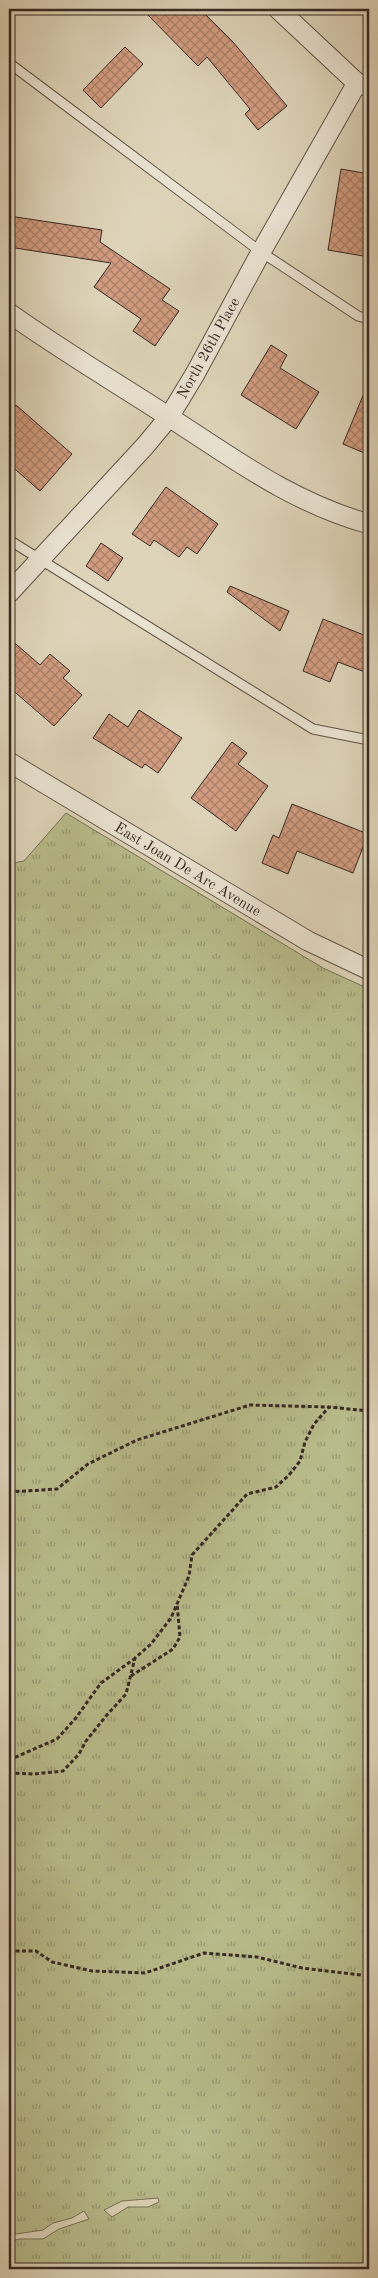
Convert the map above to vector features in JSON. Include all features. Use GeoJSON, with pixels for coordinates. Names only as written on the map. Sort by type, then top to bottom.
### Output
{"type":"FeatureCollection","features":[{"type":"Feature","properties":{"kind":"street"},"geometry":{"type":"LineString","coordinates":[[278,9],[363,85]]}},
{"type":"Feature","properties":{"kind":"street","name":"North 26th Place"},"geometry":{"type":"LineString","coordinates":[[9,593],[145,446],[169,417],[195,374],[261,252],[363,85]]}},
{"type":"Feature","properties":{"kind":"street"},"geometry":{"type":"LineString","coordinates":[[9,313],[51,343],[251,471],[303,500],[339,516],[369,524]]}},
{"type":"Feature","properties":{"kind":"street","name":"East Joan De Arc Avenue"},"geometry":{"type":"LineString","coordinates":[[9,762],[308,941],[369,970]]}},
{"type":"Feature","properties":{"kind":"lane"},"geometry":{"type":"LineString","coordinates":[[9,63],[261,252],[358,316],[369,319]]}},
{"type":"Feature","properties":{"kind":"lane"},"geometry":{"type":"LineString","coordinates":[[9,540],[41,558],[314,729],[369,740]]}},
{"type":"Feature","properties":{"kind":"path"},"geometry":{"type":"LineString","coordinates":[[9,1492],[58,1489],[88,1464],[136,1440],[250,1405],[329,1407],[369,1412]]}},
{"type":"Feature","properties":{"kind":"path"},"geometry":{"type":"LineString","coordinates":[[9,1760],[57,1739],[75,1719],[100,1683],[151,1644],[171,1618],[176,1602],[189,1576],[192,1555],[247,1494],[276,1487],[289,1475],[300,1461],[305,1442],[314,1424],[329,1407]]}},
{"type":"Feature","properties":{"kind":"path"},"geometry":{"type":"LineString","coordinates":[[131,1676],[173,1650],[180,1638],[176,1602]]}},
{"type":"Feature","properties":{"kind":"path"},"geometry":{"type":"LineString","coordinates":[[9,1773],[34,1774],[63,1771],[79,1754],[86,1741],[101,1722],[126,1694],[135,1658]]}},
{"type":"Feature","properties":{"kind":"path"},"geometry":{"type":"LineString","coordinates":[[9,1952],[36,1951],[52,1962],[92,1971],[145,1973],[204,1953],[257,1957],[302,1968],[369,1976]]}},
{"type":"Feature","properties":{"kind":"green space"},"geometry":{"type":"Polygon","coordinates":[[[66,813],[323,968],[369,989],[369,2269],[9,2269],[9,2242],[19,2239],[43,2239],[59,2229],[89,2219],[84,2211],[72,2218],[53,2223],[43,2230],[9,2235],[9,864],[24,861],[66,813]],[[158,2198],[122,2201],[104,2210],[112,2217],[128,2207],[148,2207],[159,2202],[158,2198]]]}},
{"type":"Feature","properties":{"kind":"building"},"geometry":{"type":"Polygon","coordinates":[[[142,9],[200,9],[233,42],[287,106],[258,130],[245,114],[250,109],[207,57],[198,66],[142,9]]]}},
{"type":"Feature","properties":{"kind":"building"},"geometry":{"type":"Polygon","coordinates":[[[125,47],[143,64],[101,108],[83,90],[125,47]]]}},
{"type":"Feature","properties":{"kind":"building"},"geometry":{"type":"Polygon","coordinates":[[[341,169],[369,174],[369,257],[328,250],[341,169]]]}},
{"type":"Feature","properties":{"kind":"building"},"geometry":{"type":"Polygon","coordinates":[[[9,216],[102,230],[100,242],[170,289],[162,300],[179,311],[155,346],[133,331],[141,319],[94,287],[111,263],[9,247],[9,216]]]}},
{"type":"Feature","properties":{"kind":"building"},"geometry":{"type":"Polygon","coordinates":[[[271,345],[287,355],[280,368],[319,392],[296,429],[241,395],[271,345]]]}},
{"type":"Feature","properties":{"kind":"building"},"geometry":{"type":"Polygon","coordinates":[[[369,381],[369,455],[343,444],[369,381]]]}},
{"type":"Feature","properties":{"kind":"building"},"geometry":{"type":"Polygon","coordinates":[[[16,405],[72,454],[40,491],[9,464],[9,414],[16,405]]]}},
{"type":"Feature","properties":{"kind":"building"},"geometry":{"type":"Polygon","coordinates":[[[166,487],[218,524],[197,554],[187,547],[179,557],[154,540],[150,546],[132,534],[166,487]]]}},
{"type":"Feature","properties":{"kind":"building"},"geometry":{"type":"Polygon","coordinates":[[[101,543],[123,558],[108,581],[86,566],[101,543]]]}},
{"type":"Feature","properties":{"kind":"building"},"geometry":{"type":"Polygon","coordinates":[[[230,586],[289,611],[280,631],[227,592],[230,586]]]}},
{"type":"Feature","properties":{"kind":"building"},"geometry":{"type":"Polygon","coordinates":[[[323,619],[369,637],[369,662],[365,672],[338,662],[330,682],[303,671],[323,619]]]}},
{"type":"Feature","properties":{"kind":"building"},"geometry":{"type":"Polygon","coordinates":[[[9,638],[40,665],[50,654],[70,671],[63,678],[82,695],[54,726],[9,687],[9,638]]]}},
{"type":"Feature","properties":{"kind":"building"},"geometry":{"type":"Polygon","coordinates":[[[139,710],[182,738],[158,773],[145,764],[142,768],[93,738],[109,714],[128,727],[139,710]]]}},
{"type":"Feature","properties":{"kind":"building"},"geometry":{"type":"Polygon","coordinates":[[[232,742],[247,753],[238,764],[268,786],[236,831],[191,798],[232,742]]]}},
{"type":"Feature","properties":{"kind":"building"},"geometry":{"type":"Polygon","coordinates":[[[292,804],[368,834],[353,873],[297,851],[288,874],[262,863],[273,835],[279,838],[292,804]]]}}]}
